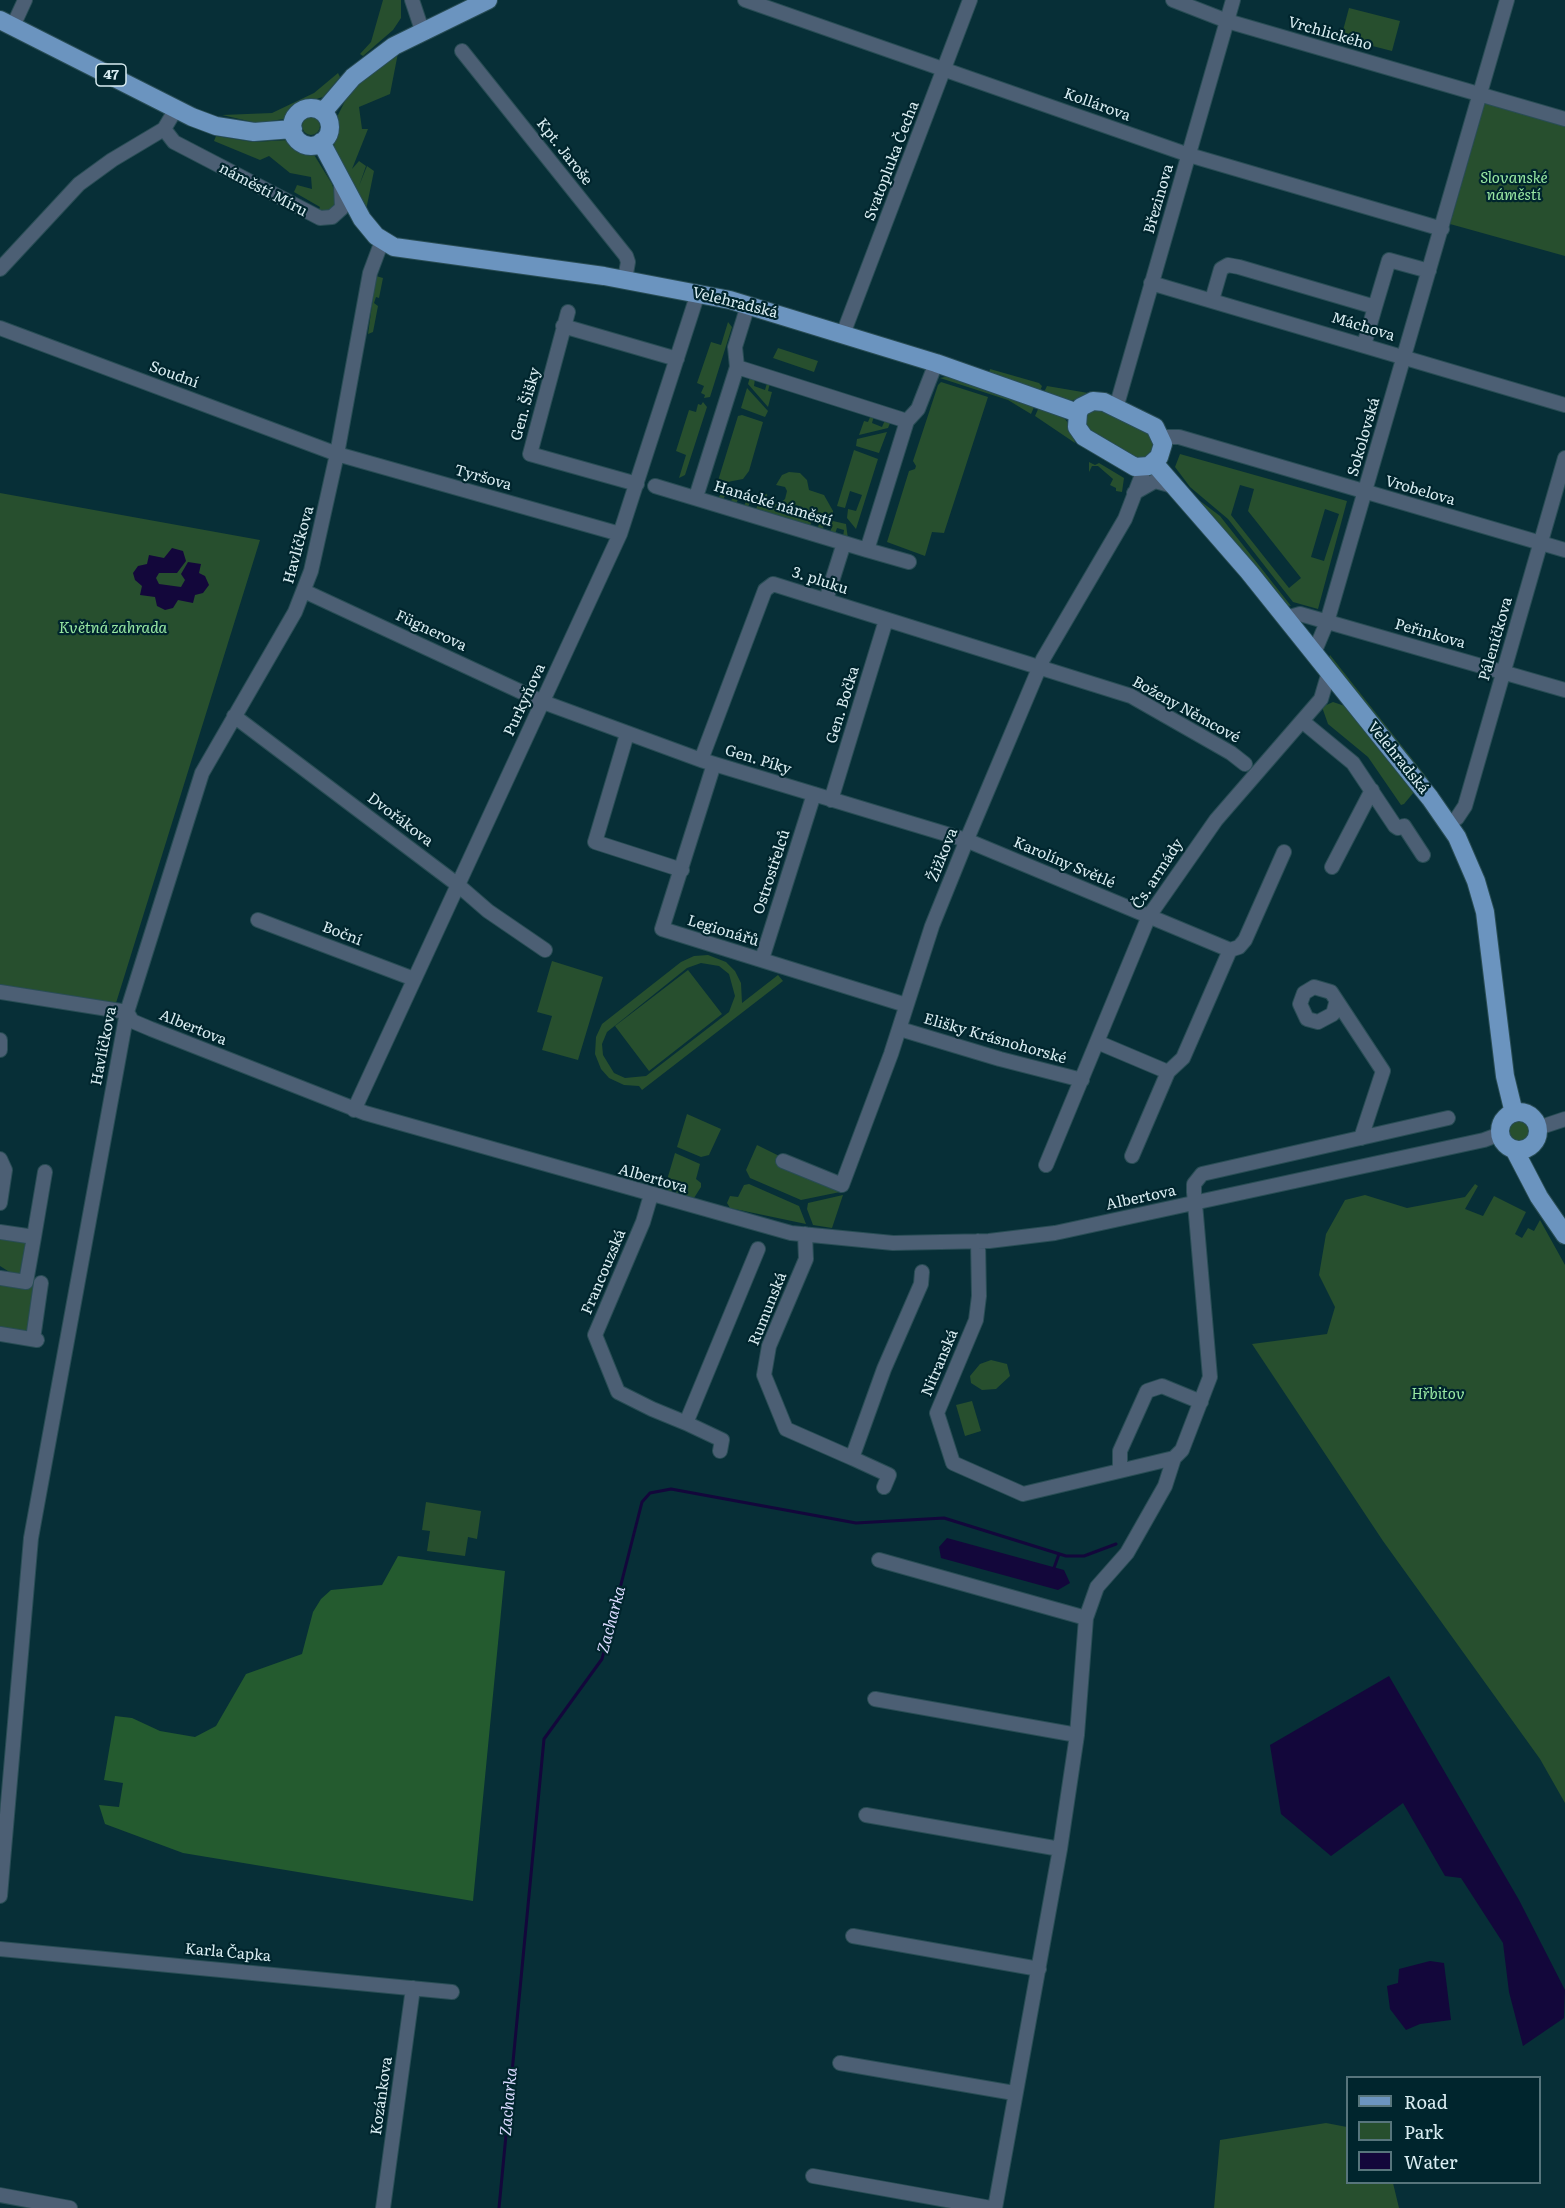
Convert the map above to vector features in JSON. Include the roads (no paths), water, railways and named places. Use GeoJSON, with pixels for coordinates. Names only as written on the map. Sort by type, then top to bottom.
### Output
{"type":"FeatureCollection","features":[{"type":"Feature","properties":{"kind":"main road"},"geometry":{"type":"LineString","coordinates":[[323,112],[339,92],[367,65],[422,30],[488,0]]}},
{"type":"Feature","properties":{"kind":"main road","name":"47"},"geometry":{"type":"LineString","coordinates":[[6,23],[176,109],[216,126],[239,131],[293,129]]}},
{"type":"Feature","properties":{"kind":"main road"},"geometry":{"type":"LineString","coordinates":[[314,108],[323,112],[330,128],[321,142],[310,145],[297,139],[293,129],[294,119],[304,110],[314,108]]}},
{"type":"Feature","properties":{"kind":"main road","name":"náměstí Míru"},"geometry":{"type":"LineString","coordinates":[[321,142],[362,219],[382,241]]}},
{"type":"Feature","properties":{"kind":"main road","name":"Velehradská"},"geometry":{"type":"LineString","coordinates":[[382,241],[406,250],[626,279],[748,305],[936,363],[1078,413]]}},
{"type":"Feature","properties":{"kind":"main road"},"geometry":{"type":"LineString","coordinates":[[1092,401],[1116,408],[1150,423],[1162,437],[1162,452],[1150,465],[1135,467],[1080,432],[1076,421],[1081,407],[1092,401]]}},
{"type":"Feature","properties":{"kind":"main road","name":"Velehradská"},"geometry":{"type":"LineString","coordinates":[[1150,465],[1177,487],[1286,618],[1449,824],[1470,864],[1485,912],[1501,1050],[1514,1113]]}},
{"type":"Feature","properties":{"kind":"main road"},"geometry":{"type":"LineString","coordinates":[[1535,1136],[1524,1149],[1514,1149],[1504,1143],[1500,1134],[1502,1122],[1514,1113],[1527,1114],[1535,1136],[1535,1163],[1565,1234]]}},
{"type":"Feature","properties":{"kind":"main road"},"geometry":{"type":"LineString","coordinates":[[1514,1149],[1539,1197],[1565,1234]]}},
{"type":"Feature","properties":{"kind":"street"},"geometry":{"type":"LineString","coordinates":[[6,23],[25,0]]}},
{"type":"Feature","properties":{"kind":"street"},"geometry":{"type":"LineString","coordinates":[[412,0],[422,30]]}},
{"type":"Feature","properties":{"kind":"street","name":"Kollárova"},"geometry":{"type":"LineString","coordinates":[[745,0],[946,68],[1189,155],[1442,229]]}},
{"type":"Feature","properties":{"kind":"street","name":"Svatopluka Čecha"},"geometry":{"type":"LineString","coordinates":[[843,334],[970,0]]}},
{"type":"Feature","properties":{"kind":"street","name":"Vrchlického"},"geometry":{"type":"LineString","coordinates":[[1173,0],[1227,21],[1479,94]]}},
{"type":"Feature","properties":{"kind":"street","name":"Březinova"},"geometry":{"type":"LineString","coordinates":[[1116,408],[1233,0]]}},
{"type":"Feature","properties":{"kind":"street"},"geometry":{"type":"LineString","coordinates":[[1442,229],[1507,0]]}},
{"type":"Feature","properties":{"kind":"street","name":"Kpt. Jaroše"},"geometry":{"type":"LineString","coordinates":[[462,51],[626,256],[628,262],[626,279]]}},
{"type":"Feature","properties":{"kind":"street"},"geometry":{"type":"LineString","coordinates":[[1479,94],[1565,119]]}},
{"type":"Feature","properties":{"kind":"street"},"geometry":{"type":"LineString","coordinates":[[0,269],[79,184],[112,160],[164,129],[176,109]]}},
{"type":"Feature","properties":{"kind":"street","name":"náměstí Míru"},"geometry":{"type":"LineString","coordinates":[[164,129],[174,142],[320,218],[332,217],[342,208],[340,180]]}},
{"type":"Feature","properties":{"kind":"street","name":"Sokolovská"},"geometry":{"type":"LineString","coordinates":[[1314,653],[1328,622],[1442,229]]}},
{"type":"Feature","properties":{"kind":"street","name":"Havlíčkova"},"geometry":{"type":"LineString","coordinates":[[0,1896],[31,1538],[127,1012],[202,773],[290,621],[304,591],[315,556],[337,454],[370,273],[382,241]]}},
{"type":"Feature","properties":{"kind":"street"},"geometry":{"type":"LineString","coordinates":[[1364,345],[1389,260],[1429,272]]}},
{"type":"Feature","properties":{"kind":"street"},"geometry":{"type":"LineString","coordinates":[[1212,300],[1221,269],[1228,265],[1375,307]]}},
{"type":"Feature","properties":{"kind":"street","name":"Máchova"},"geometry":{"type":"LineString","coordinates":[[1151,283],[1565,405]]}},
{"type":"Feature","properties":{"kind":"street","name":"Purkyňova"},"geometry":{"type":"LineString","coordinates":[[354,1110],[620,534],[698,293]]}},
{"type":"Feature","properties":{"kind":"street","name":"Hanácké náměstí"},"geometry":{"type":"LineString","coordinates":[[748,305],[735,347],[737,367],[696,497],[909,562]]}},
{"type":"Feature","properties":{"kind":"street","name":"Gen. Šišky"},"geometry":{"type":"LineString","coordinates":[[568,312],[530,454],[637,484]]}},
{"type":"Feature","properties":{"kind":"street"},"geometry":{"type":"LineString","coordinates":[[564,326],[677,359]]}},
{"type":"Feature","properties":{"kind":"street","name":"Soudní"},"geometry":{"type":"LineString","coordinates":[[0,328],[337,454]]}},
{"type":"Feature","properties":{"kind":"street"},"geometry":{"type":"LineString","coordinates":[[867,550],[907,421],[918,409],[936,363]]}},
{"type":"Feature","properties":{"kind":"street"},"geometry":{"type":"LineString","coordinates":[[737,367],[907,421]]}},
{"type":"Feature","properties":{"kind":"street","name":"Vrobelova"},"geometry":{"type":"LineString","coordinates":[[1162,437],[1179,437],[1565,550]]}},
{"type":"Feature","properties":{"kind":"street","name":"Tyršova"},"geometry":{"type":"LineString","coordinates":[[337,454],[620,534]]}},
{"type":"Feature","properties":{"kind":"street","name":"Páleníčkova"},"geometry":{"type":"LineString","coordinates":[[1449,824],[1457,818],[1465,806],[1565,458]]}},
{"type":"Feature","properties":{"kind":"street"},"geometry":{"type":"LineString","coordinates":[[1125,462],[1131,476],[1133,494],[1155,481],[1177,487]]}},
{"type":"Feature","properties":{"kind":"street","name":"Žižkova"},"geometry":{"type":"LineString","coordinates":[[783,1161],[842,1185],[900,1029],[932,926],[1040,667],[1125,519],[1133,494],[1150,465]]}},
{"type":"Feature","properties":{"kind":"street"},"geometry":{"type":"LineString","coordinates":[[655,486],[696,497]]}},
{"type":"Feature","properties":{"kind":"street"},"geometry":{"type":"LineString","coordinates":[[826,600],[844,543]]}},
{"type":"Feature","properties":{"kind":"street","name":"3. pluku"},"geometry":{"type":"LineString","coordinates":[[708,762],[767,587],[777,584],[1040,667]]}},
{"type":"Feature","properties":{"kind":"street","name":"Fügnerova"},"geometry":{"type":"LineString","coordinates":[[304,591],[543,702]]}},
{"type":"Feature","properties":{"kind":"street","name":"Peřinkova"},"geometry":{"type":"LineString","coordinates":[[1286,618],[1300,614],[1565,690]]}},
{"type":"Feature","properties":{"kind":"street","name":"Gen. Bočka"},"geometry":{"type":"LineString","coordinates":[[831,800],[886,620]]}},
{"type":"Feature","properties":{"kind":"street","name":"Boženy Němcové"},"geometry":{"type":"LineString","coordinates":[[1040,667],[1131,696],[1231,753],[1245,764]]}},
{"type":"Feature","properties":{"kind":"street"},"geometry":{"type":"LineString","coordinates":[[1329,672],[1321,699],[1340,695],[1352,700]]}},
{"type":"Feature","properties":{"kind":"street","name":"Čs. armády"},"geometry":{"type":"LineString","coordinates":[[1046,1165],[1149,916],[1216,820],[1321,699]]}},
{"type":"Feature","properties":{"kind":"street","name":"Gen. Píky"},"geometry":{"type":"LineString","coordinates":[[543,702],[708,762],[966,840]]}},
{"type":"Feature","properties":{"kind":"street","name":"Dvořákova"},"geometry":{"type":"LineString","coordinates":[[234,716],[458,885],[488,911],[545,950]]}},
{"type":"Feature","properties":{"kind":"street"},"geometry":{"type":"LineString","coordinates":[[1302,721],[1353,763],[1395,826],[1398,828],[1404,826],[1423,855]]}},
{"type":"Feature","properties":{"kind":"street"},"geometry":{"type":"LineString","coordinates":[[627,734],[596,842],[682,870]]}},
{"type":"Feature","properties":{"kind":"street","name":"Legionářů"},"geometry":{"type":"LineString","coordinates":[[708,762],[682,870],[662,929],[906,1005]]}},
{"type":"Feature","properties":{"kind":"street"},"geometry":{"type":"LineString","coordinates":[[1332,867],[1372,790]]}},
{"type":"Feature","properties":{"kind":"street","name":"Ostrostřelců"},"geometry":{"type":"LineString","coordinates":[[762,960],[814,794]]}},
{"type":"Feature","properties":{"kind":"street","name":"Karolíny Světlé"},"geometry":{"type":"LineString","coordinates":[[966,840],[1230,950]]}},
{"type":"Feature","properties":{"kind":"street"},"geometry":{"type":"LineString","coordinates":[[1132,1156],[1168,1072],[1183,1058],[1230,950],[1239,947],[1245,940],[1284,852]]}},
{"type":"Feature","properties":{"kind":"street","name":"Boční"},"geometry":{"type":"LineString","coordinates":[[258,920],[414,979]]}},
{"type":"Feature","properties":{"kind":"street"},"geometry":{"type":"LineString","coordinates":[[0,992],[127,1012]]}},
{"type":"Feature","properties":{"kind":"street"},"geometry":{"type":"LineString","coordinates":[[1335,1003],[1383,1071],[1361,1138]]}},
{"type":"Feature","properties":{"kind":"street","name":"Albertova"},"geometry":{"type":"LineString","coordinates":[[127,1012],[132,1021],[354,1110],[651,1196],[790,1233],[893,1243],[978,1242],[1055,1233],[1484,1140],[1500,1134]]}},
{"type":"Feature","properties":{"kind":"street","name":"Elišky Krásnohorské"},"geometry":{"type":"LineString","coordinates":[[900,1029],[1000,1059],[1082,1080]]}},
{"type":"Feature","properties":{"kind":"street"},"geometry":{"type":"LineString","coordinates":[[0,1040],[0,1050]]}},
{"type":"Feature","properties":{"kind":"street"},"geometry":{"type":"LineString","coordinates":[[1097,1042],[1168,1072]]}},
{"type":"Feature","properties":{"kind":"street","name":"Albertova"},"geometry":{"type":"LineString","coordinates":[[1194,1203],[1194,1184],[1202,1174],[1448,1118]]}},
{"type":"Feature","properties":{"kind":"street"},"geometry":{"type":"LineString","coordinates":[[1535,1136],[1565,1119]]}},
{"type":"Feature","properties":{"kind":"street"},"geometry":{"type":"LineString","coordinates":[[0,1159],[5,1170],[0,1203]]}},
{"type":"Feature","properties":{"kind":"street"},"geometry":{"type":"LineString","coordinates":[[26,1282],[45,1172]]}},
{"type":"Feature","properties":{"kind":"street","name":"Francouzská"},"geometry":{"type":"LineString","coordinates":[[651,1196],[643,1222],[595,1335],[618,1392],[722,1440],[720,1451]]}},
{"type":"Feature","properties":{"kind":"street"},"geometry":{"type":"LineString","coordinates":[[813,2176],[993,2208],[1060,1849],[1077,1735],[1086,1618],[1097,1587],[1127,1553],[1165,1486],[1174,1458],[1182,1450],[1210,1377],[1211,1363],[1194,1203]]}},
{"type":"Feature","properties":{"kind":"street"},"geometry":{"type":"LineString","coordinates":[[0,1232],[34,1237]]}},
{"type":"Feature","properties":{"kind":"street","name":"Rumunská"},"geometry":{"type":"LineString","coordinates":[[805,1234],[806,1259],[769,1346],[764,1375],[786,1429],[889,1475],[884,1487]]}},
{"type":"Feature","properties":{"kind":"street","name":"Nitranská"},"geometry":{"type":"LineString","coordinates":[[978,1242],[979,1296],[976,1320],[937,1413],[953,1463],[1023,1494],[1120,1469],[1174,1458]]}},
{"type":"Feature","properties":{"kind":"street"},"geometry":{"type":"LineString","coordinates":[[686,1423],[758,1248]]}},
{"type":"Feature","properties":{"kind":"street"},"geometry":{"type":"LineString","coordinates":[[852,1458],[884,1370],[921,1284],[922,1272]]}},
{"type":"Feature","properties":{"kind":"street"},"geometry":{"type":"LineString","coordinates":[[0,1278],[47,1284],[35,1339],[0,1334]]}},
{"type":"Feature","properties":{"kind":"street"},"geometry":{"type":"LineString","coordinates":[[1120,1469],[1120,1451],[1147,1391],[1162,1386],[1201,1402]]}},
{"type":"Feature","properties":{"kind":"street"},"geometry":{"type":"LineString","coordinates":[[879,1560],[1086,1618]]}},
{"type":"Feature","properties":{"kind":"street"},"geometry":{"type":"LineString","coordinates":[[875,1699],[1077,1735]]}},
{"type":"Feature","properties":{"kind":"street"},"geometry":{"type":"LineString","coordinates":[[866,1815],[1060,1849]]}},
{"type":"Feature","properties":{"kind":"street"},"geometry":{"type":"LineString","coordinates":[[853,1936],[1039,1969]]}},
{"type":"Feature","properties":{"kind":"street","name":"Karla Čapka"},"geometry":{"type":"LineString","coordinates":[[0,1949],[452,1992]]}},
{"type":"Feature","properties":{"kind":"street","name":"Kozánkova"},"geometry":{"type":"LineString","coordinates":[[383,2208],[413,1988]]}},
{"type":"Feature","properties":{"kind":"street"},"geometry":{"type":"LineString","coordinates":[[840,2063],[1014,2093]]}},
{"type":"Feature","properties":{"kind":"street"},"geometry":{"type":"LineString","coordinates":[[0,2194],[70,2208]]}},
{"type":"Feature","properties":{"kind":"water"},"geometry":{"type":"Polygon","coordinates":[[[172,548],[183,551],[186,561],[177,573],[159,573],[156,578],[159,584],[181,587],[185,580],[181,574],[188,562],[201,564],[199,573],[205,576],[209,585],[203,593],[195,595],[193,603],[178,600],[173,608],[165,610],[157,606],[155,597],[140,595],[142,586],[135,580],[133,573],[138,566],[147,564],[149,555],[164,558],[172,548]]]}},
{"type":"Feature","properties":{"kind":"water"},"geometry":{"type":"Polygon","coordinates":[[[947,1538],[1064,1570],[1070,1583],[1058,1590],[941,1558],[939,1547],[947,1538]]]}},
{"type":"Feature","properties":{"kind":"water"},"geometry":{"type":"Polygon","coordinates":[[[1389,1676],[1519,1900],[1565,1990],[1564,2018],[1523,2046],[1509,1992],[1503,1943],[1461,1878],[1445,1876],[1403,1803],[1331,1856],[1281,1814],[1270,1745],[1389,1676]]]}},
{"type":"Feature","properties":{"kind":"water"},"geometry":{"type":"Polygon","coordinates":[[[1430,1961],[1444,1963],[1451,2020],[1420,2024],[1406,2030],[1390,2009],[1387,1986],[1398,1983],[1399,1969],[1430,1961]]]}},
{"type":"Feature","properties":{"kind":"waterway","name":"Zacharka"},"geometry":{"type":"LineString","coordinates":[[499,2208],[544,1739],[602,1659],[642,1502],[650,1493],[671,1489],[856,1523],[944,1518],[1066,1556],[1084,1556],[1116,1544]]}},
{"type":"Feature","properties":{"kind":"waterway"},"geometry":{"type":"LineString","coordinates":[[1054,1568],[1059,1554]]}},
{"type":"Feature","properties":{"kind":"park label","name":"Slovanské náměstí"},"geometry":{"type":"Point","coordinates":[1514,188]}},
{"type":"Feature","properties":{"kind":"park label","name":"Květná zahrada"},"geometry":{"type":"Point","coordinates":[113,629]}},
{"type":"Feature","properties":{"kind":"park label","name":"Hřbitov"},"geometry":{"type":"Point","coordinates":[1438,1395]}}]}
